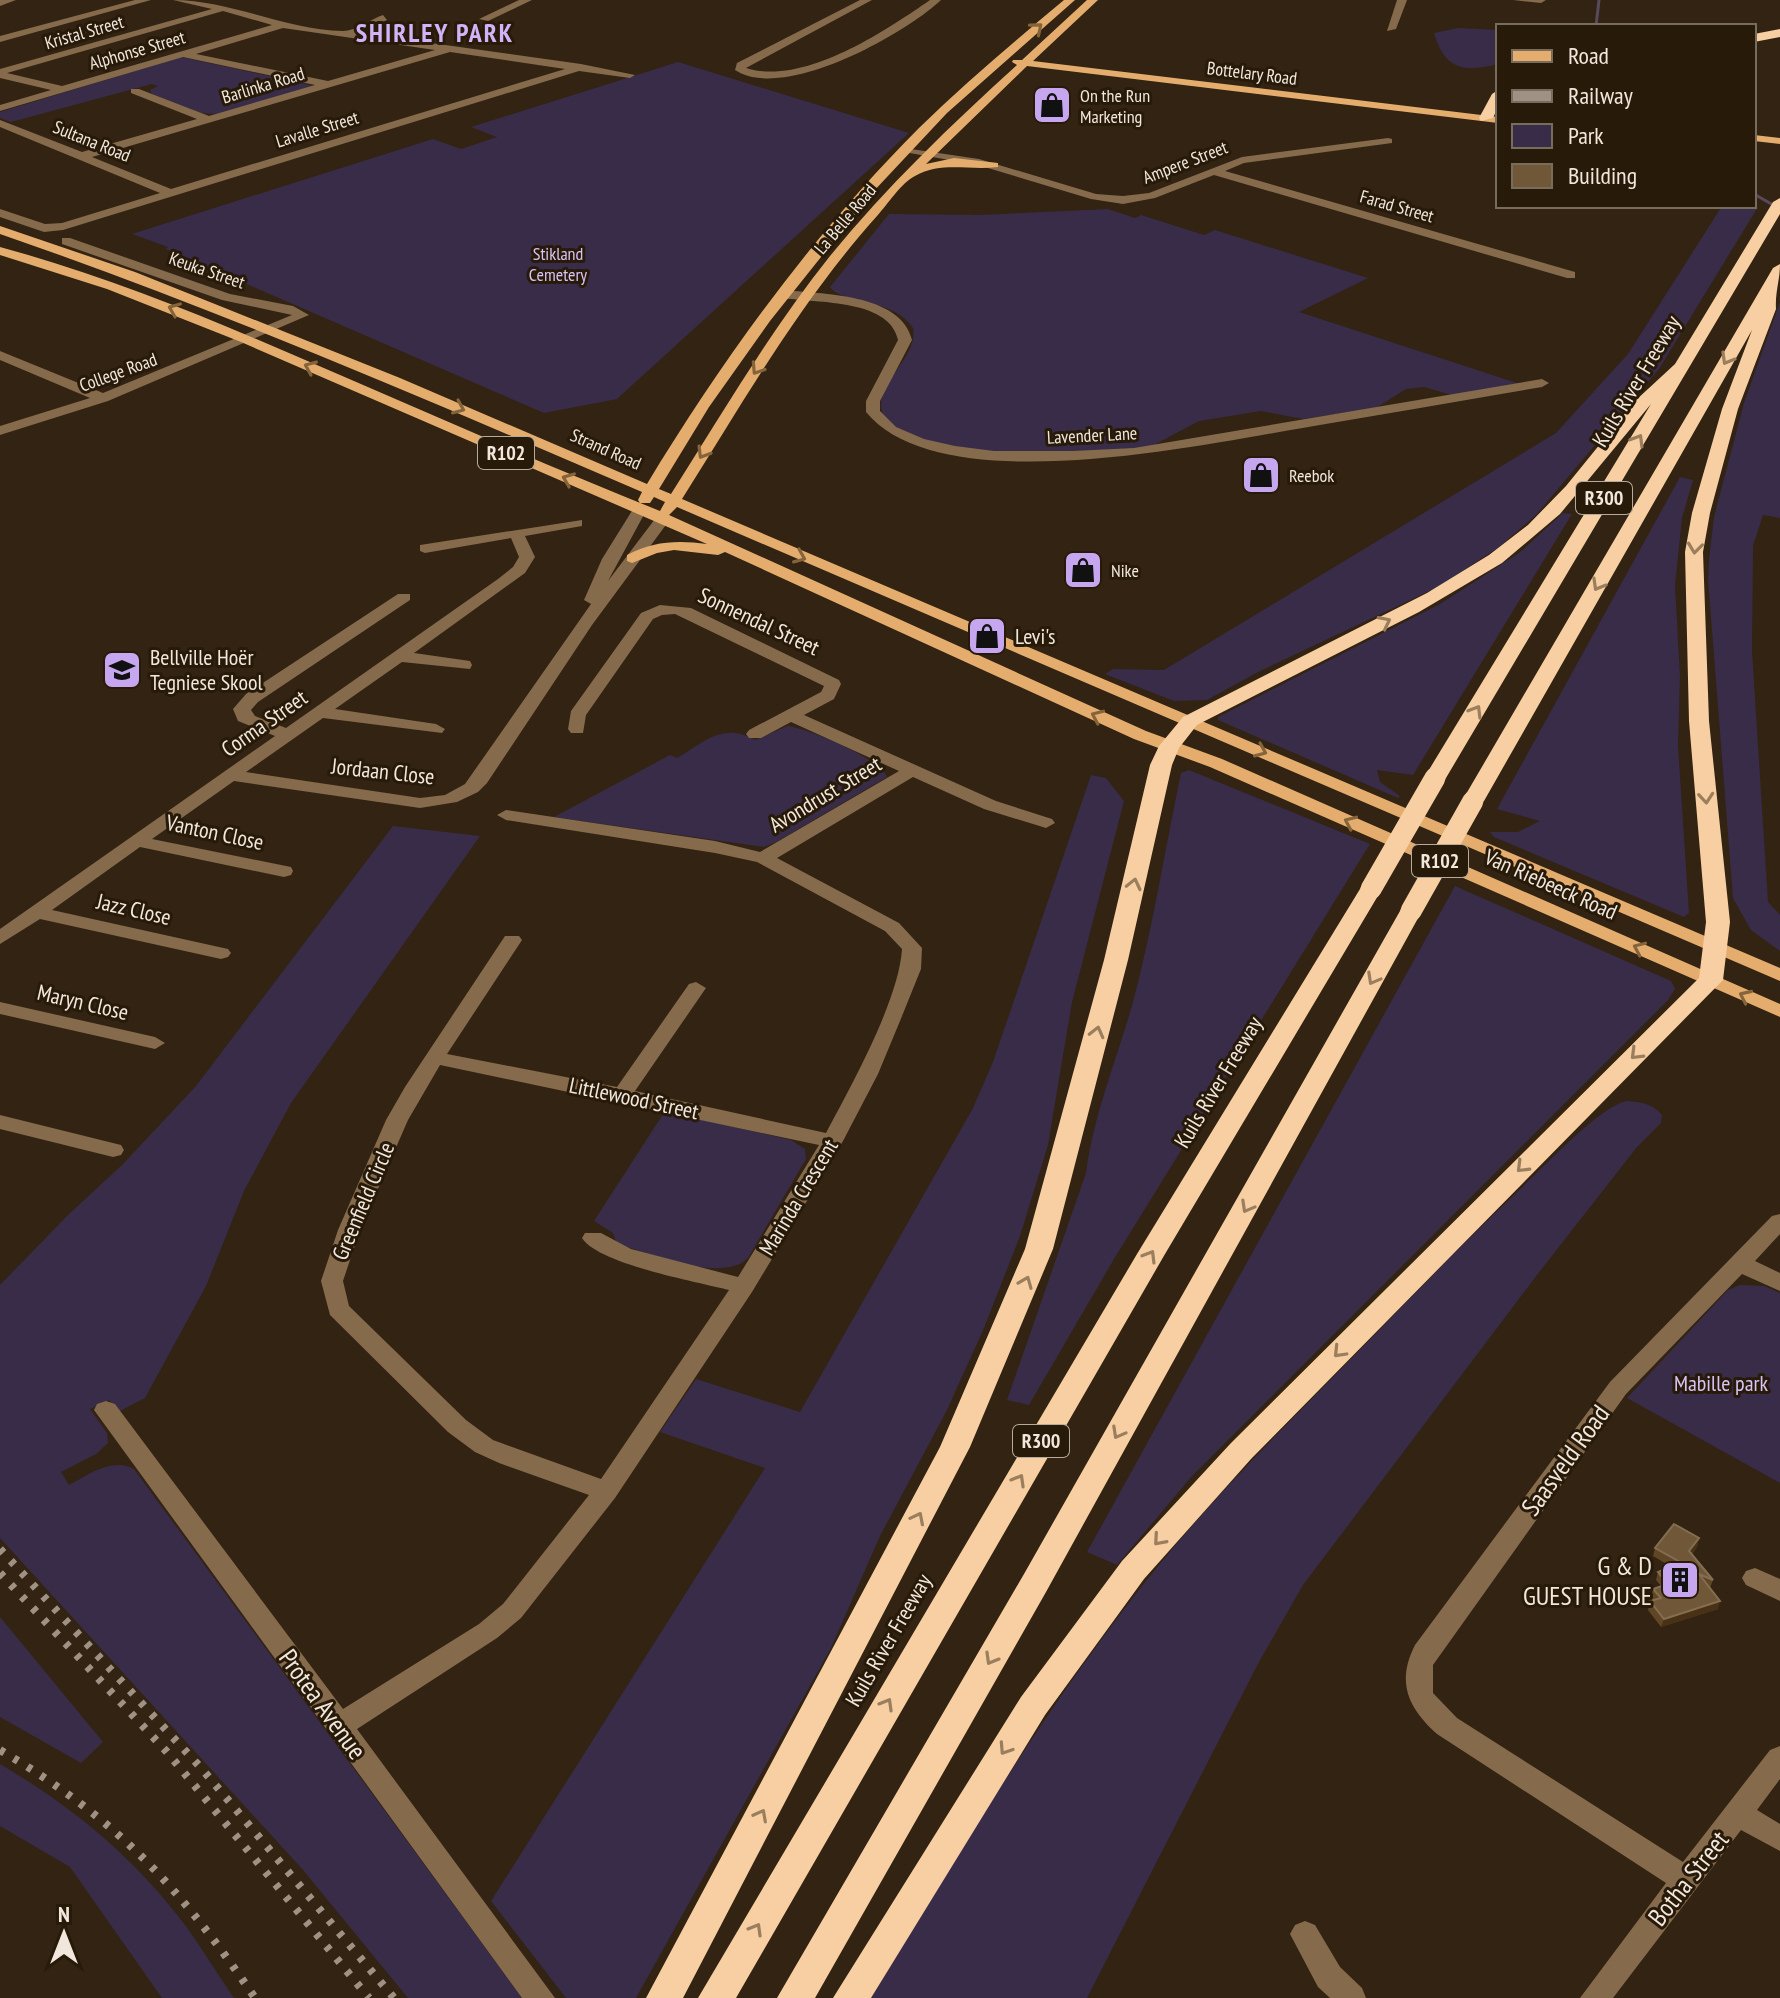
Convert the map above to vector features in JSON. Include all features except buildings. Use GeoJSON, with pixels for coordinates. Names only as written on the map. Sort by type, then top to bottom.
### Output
{"type":"FeatureCollection","features":[{"type":"Feature","properties":{"kind":"highway"},"geometry":{"type":"LineString","coordinates":[[1756,38],[1780,33]]}},
{"type":"Feature","properties":{"kind":"highway","name":"Kuils River Freeway"},"geometry":{"type":"LineString","coordinates":[[716,1997],[1151,1254],[1776,210]]}},
{"type":"Feature","properties":{"kind":"highway","name":"R300"},"geometry":{"type":"LineString","coordinates":[[795,1998],[1035,1583],[1473,801],[1780,268]]}},
{"type":"Feature","properties":{"kind":"highway"},"geometry":{"type":"LineString","coordinates":[[851,1998],[1033,1706],[1133,1570],[1241,1451],[1711,980],[1717,947],[1699,721],[1694,552],[1701,513],[1730,409],[1768,309],[1767,292]]}},
{"type":"Feature","properties":{"kind":"highway"},"geometry":{"type":"LineString","coordinates":[[664,1998],[955,1447],[1039,1249],[1112,975],[1161,765],[1180,733],[1485,566],[1537,526],[1661,383],[1681,367]]}},
{"type":"Feature","properties":{"kind":"main road","name":"La Belle Road"},"geometry":{"type":"LineString","coordinates":[[640,509],[782,294],[904,151],[1070,0]]}},
{"type":"Feature","properties":{"kind":"main road","name":"La Belle Road"},"geometry":{"type":"LineString","coordinates":[[663,518],[806,297],[848,242],[928,154],[1089,4]]}},
{"type":"Feature","properties":{"kind":"main road"},"geometry":{"type":"LineString","coordinates":[[1089,4],[1079,19],[1052,46],[1056,54],[1152,76]]}},
{"type":"Feature","properties":{"kind":"main road","name":"Bottelary Road"},"geometry":{"type":"LineString","coordinates":[[1003,58],[1492,116]]}},
{"type":"Feature","properties":{"kind":"main road"},"geometry":{"type":"LineString","coordinates":[[994,92],[1023,76],[1040,72],[1152,76]]}},
{"type":"Feature","properties":{"kind":"main road"},"geometry":{"type":"LineString","coordinates":[[951,132],[947,149],[992,165]]}},
{"type":"Feature","properties":{"kind":"main road"},"geometry":{"type":"LineString","coordinates":[[906,176],[944,161],[992,165]]}},
{"type":"Feature","properties":{"kind":"main road","name":"Strand Road"},"geometry":{"type":"LineString","coordinates":[[0,230],[131,275],[269,329],[650,491],[1180,733]]}},
{"type":"Feature","properties":{"kind":"main road","name":"Strand Road"},"geometry":{"type":"LineString","coordinates":[[0,251],[111,286],[246,339],[738,553],[1180,733]]}},
{"type":"Feature","properties":{"kind":"main road"},"geometry":{"type":"LineString","coordinates":[[632,558],[657,546],[673,545],[738,553]]}},
{"type":"Feature","properties":{"kind":"main road","name":"Van Riebeeck Road"},"geometry":{"type":"LineString","coordinates":[[1180,733],[1717,947],[1780,975]]}},
{"type":"Feature","properties":{"kind":"main road","name":"Van Riebeeck Road"},"geometry":{"type":"LineString","coordinates":[[1180,733],[1230,769],[1780,1011]]}},
{"type":"Feature","properties":{"kind":"street"},"geometry":{"type":"LineString","coordinates":[[0,3],[11,0]]}},
{"type":"Feature","properties":{"kind":"street"},"geometry":{"type":"LineString","coordinates":[[0,39],[146,0]]}},
{"type":"Feature","properties":{"kind":"street"},"geometry":{"type":"LineString","coordinates":[[178,0],[223,8],[283,25],[630,75]]}},
{"type":"Feature","properties":{"kind":"street"},"geometry":{"type":"LineString","coordinates":[[484,19],[527,0]]}},
{"type":"Feature","properties":{"kind":"street"},"geometry":{"type":"LineString","coordinates":[[867,0],[741,65],[740,70],[769,77],[794,75],[853,48],[933,2]]}},
{"type":"Feature","properties":{"kind":"street"},"geometry":{"type":"LineString","coordinates":[[911,0],[933,2]]}},
{"type":"Feature","properties":{"kind":"street"},"geometry":{"type":"LineString","coordinates":[[1391,29],[1402,0]]}},
{"type":"Feature","properties":{"kind":"street"},"geometry":{"type":"LineString","coordinates":[[1518,0],[1541,0]]}},
{"type":"Feature","properties":{"kind":"street","name":"Kristal Street"},"geometry":{"type":"LineString","coordinates":[[0,74],[223,8]]}},
{"type":"Feature","properties":{"kind":"street"},"geometry":{"type":"LineString","coordinates":[[346,35],[383,18]]}},
{"type":"Feature","properties":{"kind":"street","name":"Alphonse Street"},"geometry":{"type":"LineString","coordinates":[[0,108],[283,25]]}},
{"type":"Feature","properties":{"kind":"street","name":"Barlinka Road"},"geometry":{"type":"LineString","coordinates":[[82,156],[455,48]]}},
{"type":"Feature","properties":{"kind":"street"},"geometry":{"type":"LineString","coordinates":[[182,54],[330,84]]}},
{"type":"Feature","properties":{"kind":"street","name":"Lavalle Street"},"geometry":{"type":"LineString","coordinates":[[0,213],[44,228],[63,226],[581,67]]}},
{"type":"Feature","properties":{"kind":"street"},"geometry":{"type":"LineString","coordinates":[[0,74],[61,89]]}},
{"type":"Feature","properties":{"kind":"street"},"geometry":{"type":"LineString","coordinates":[[135,91],[210,120]]}},
{"type":"Feature","properties":{"kind":"street","name":"Sultana Road"},"geometry":{"type":"LineString","coordinates":[[0,123],[171,193]]}},
{"type":"Feature","properties":{"kind":"street","name":"Ampere Street"},"geometry":{"type":"LineString","coordinates":[[904,151],[992,165],[1095,197],[1123,200],[1151,196],[1256,157],[1388,141]]}},
{"type":"Feature","properties":{"kind":"street","name":"Farad Street"},"geometry":{"type":"LineString","coordinates":[[1213,171],[1571,275]]}},
{"type":"Feature","properties":{"kind":"street","name":"Keuka Street"},"geometry":{"type":"LineString","coordinates":[[66,241],[227,297],[303,315],[269,329]]}},
{"type":"Feature","properties":{"kind":"street","name":"Lavender Lane"},"geometry":{"type":"LineString","coordinates":[[782,294],[862,304],[898,321],[906,333],[905,340],[873,401],[873,412],[884,426],[915,442],[966,452],[1069,456],[1134,452],[1542,383]]}},
{"type":"Feature","properties":{"kind":"street","name":"College Road"},"geometry":{"type":"LineString","coordinates":[[0,431],[103,398],[269,329]]}},
{"type":"Feature","properties":{"kind":"street"},"geometry":{"type":"LineString","coordinates":[[0,355],[103,398]]}},
{"type":"Feature","properties":{"kind":"street","name":"Jordaan Close"},"geometry":{"type":"LineString","coordinates":[[585,623],[610,559],[640,509]]}},
{"type":"Feature","properties":{"kind":"street","name":"Jordaan Close"},"geometry":{"type":"LineString","coordinates":[[229,775],[420,803],[446,801],[463,795],[478,783],[585,623],[663,518]]}},
{"type":"Feature","properties":{"kind":"street"},"geometry":{"type":"LineString","coordinates":[[425,548],[577,523]]}},
{"type":"Feature","properties":{"kind":"street","name":"Corma Street"},"geometry":{"type":"LineString","coordinates":[[0,938],[519,570],[526,554],[516,533]]}},
{"type":"Feature","properties":{"kind":"street"},"geometry":{"type":"LineString","coordinates":[[287,734],[249,720],[244,717],[242,709],[252,698],[404,597]]}},
{"type":"Feature","properties":{"kind":"street","name":"Sonnendal Street"},"geometry":{"type":"LineString","coordinates":[[577,729],[577,715],[647,616],[672,609],[685,611],[833,684],[828,695],[755,734]]}},
{"type":"Feature","properties":{"kind":"street"},"geometry":{"type":"LineString","coordinates":[[396,656],[464,665]]}},
{"type":"Feature","properties":{"kind":"street"},"geometry":{"type":"LineString","coordinates":[[318,712],[436,729]]}},
{"type":"Feature","properties":{"kind":"street"},"geometry":{"type":"LineString","coordinates":[[790,715],[990,805],[1046,823]]}},
{"type":"Feature","properties":{"kind":"street","name":"Avondrust Street"},"geometry":{"type":"LineString","coordinates":[[763,858],[911,771]]}},
{"type":"Feature","properties":{"kind":"street","name":"Marinda Crescent"},"geometry":{"type":"LineString","coordinates":[[339,1726],[488,1631],[512,1611],[606,1491],[744,1286],[832,1141],[868,1074],[911,969],[912,948],[892,927],[763,858],[715,847],[506,815]]}},
{"type":"Feature","properties":{"kind":"street","name":"Vanton Close"},"geometry":{"type":"LineString","coordinates":[[136,841],[284,871]]}},
{"type":"Feature","properties":{"kind":"street","name":"Jazz Close"},"geometry":{"type":"LineString","coordinates":[[35,912],[221,953]]}},
{"type":"Feature","properties":{"kind":"street","name":"Greenfield Circle"},"geometry":{"type":"LineString","coordinates":[[512,940],[397,1120],[349,1230],[332,1281],[338,1309],[457,1426],[484,1446],[508,1457],[606,1491]]}},
{"type":"Feature","properties":{"kind":"street"},"geometry":{"type":"LineString","coordinates":[[622,1095],[696,988]]}},
{"type":"Feature","properties":{"kind":"street","name":"Maryn Close"},"geometry":{"type":"LineString","coordinates":[[0,1008],[155,1043]]}},
{"type":"Feature","properties":{"kind":"street","name":"Littlewood Street"},"geometry":{"type":"LineString","coordinates":[[435,1058],[832,1141]]}},
{"type":"Feature","properties":{"kind":"street"},"geometry":{"type":"LineString","coordinates":[[0,1122],[113,1150]]}},
{"type":"Feature","properties":{"kind":"street","name":"Saasveld Road"},"geometry":{"type":"LineString","coordinates":[[1686,1880],[1447,1726],[1420,1697],[1414,1675],[1424,1653],[1618,1388],[1780,1221]]}},
{"type":"Feature","properties":{"kind":"street"},"geometry":{"type":"LineString","coordinates":[[593,1238],[624,1255],[744,1286]]}},
{"type":"Feature","properties":{"kind":"street"},"geometry":{"type":"LineString","coordinates":[[1740,1263],[1780,1283]]}},
{"type":"Feature","properties":{"kind":"street","name":"Protea Avenue"},"geometry":{"type":"LineString","coordinates":[[106,1410],[540,1998]]}},
{"type":"Feature","properties":{"kind":"street"},"geometry":{"type":"LineString","coordinates":[[1755,1578],[1780,1591]]}},
{"type":"Feature","properties":{"kind":"street","name":"Botha Street"},"geometry":{"type":"LineString","coordinates":[[1595,1998],[1780,1758]]}},
{"type":"Feature","properties":{"kind":"street"},"geometry":{"type":"LineString","coordinates":[[1738,1813],[1780,1839]]}},
{"type":"Feature","properties":{"kind":"street"},"geometry":{"type":"LineString","coordinates":[[1305,1934],[1329,1977],[1351,1998]]}},
{"type":"Feature","properties":{"kind":"green space"},"geometry":{"type":"Polygon","coordinates":[[[1458,28],[1496,30],[1496,64],[1474,68],[1457,65],[1444,54],[1434,33],[1458,28]]]}},
{"type":"Feature","properties":{"kind":"green space"},"geometry":{"type":"Polygon","coordinates":[[[181,57],[315,86],[216,114],[201,113],[152,94],[150,90],[158,86],[152,84],[11,122],[0,118],[0,112],[181,57]]]}},
{"type":"Feature","properties":{"kind":"green space","name":"Stikland Cemetery"},"geometry":{"type":"Polygon","coordinates":[[[678,62],[909,133],[617,399],[544,413],[166,249],[168,247],[132,234],[433,139],[461,149],[497,137],[471,127],[678,62]]]}},
{"type":"Feature","properties":{"kind":"green space"},"geometry":{"type":"Polygon","coordinates":[[[1758,207],[1659,369],[1536,515],[1499,547],[1438,587],[1258,672],[1207,700],[1174,701],[1105,674],[1113,669],[1164,670],[1556,433],[1628,354],[1721,208],[1758,207]]]}},
{"type":"Feature","properties":{"kind":"green space"},"geometry":{"type":"Polygon","coordinates":[[[1108,209],[1135,218],[1141,215],[1204,235],[1215,230],[1368,278],[1299,312],[1520,384],[1452,395],[1424,387],[1406,389],[1376,408],[1303,419],[1261,411],[1199,421],[1152,446],[1135,449],[1016,453],[953,448],[925,442],[901,432],[883,415],[883,393],[909,350],[913,328],[894,311],[845,296],[830,287],[889,214],[980,215],[1108,209]]]}},
{"type":"Feature","properties":{"kind":"green space"},"geometry":{"type":"Polygon","coordinates":[[[1780,302],[1780,518],[1763,515],[1753,546],[1752,651],[1768,902],[1780,915],[1780,951],[1751,930],[1733,898],[1708,579],[1714,517],[1744,403],[1780,302]]]}},
{"type":"Feature","properties":{"kind":"green space"},"geometry":{"type":"Polygon","coordinates":[[[1680,477],[1693,480],[1682,518],[1675,585],[1680,676],[1678,746],[1689,913],[1684,917],[1494,837],[1490,832],[1518,832],[1540,821],[1497,809],[1680,477]]]}},
{"type":"Feature","properties":{"kind":"green space"},"geometry":{"type":"Polygon","coordinates":[[[1563,513],[1572,514],[1413,775],[1377,770],[1380,782],[1400,796],[1398,798],[1218,720],[1218,717],[1440,604],[1519,553],[1563,513]]]}},
{"type":"Feature","properties":{"kind":"green space"},"geometry":{"type":"Polygon","coordinates":[[[788,726],[859,754],[873,762],[887,777],[764,847],[554,817],[670,755],[677,758],[713,737],[732,733],[755,740],[788,726]]]}},
{"type":"Feature","properties":{"kind":"green space"},"geometry":{"type":"Polygon","coordinates":[[[1189,770],[1370,844],[1114,1259],[1029,1405],[1007,1400],[1086,1173],[1100,1108],[1140,974],[1181,773],[1189,770]]]}},
{"type":"Feature","properties":{"kind":"green space"},"geometry":{"type":"Polygon","coordinates":[[[1091,775],[1106,778],[1124,801],[1072,1002],[1048,1145],[1020,1236],[984,1328],[947,1410],[880,1536],[831,1648],[636,1998],[566,1998],[491,1901],[765,1468],[660,1432],[696,1379],[800,1412],[972,1110],[993,1062],[1091,775]]]}},
{"type":"Feature","properties":{"kind":"green space"},"geometry":{"type":"Polygon","coordinates":[[[393,826],[480,836],[291,1103],[244,1191],[206,1286],[145,1398],[118,1412],[109,1400],[90,1409],[107,1433],[108,1443],[96,1454],[61,1472],[69,1485],[109,1466],[134,1469],[522,1998],[408,1998],[303,1870],[0,1538],[0,1285],[123,1164],[196,1086],[393,826]]]}},
{"type":"Feature","properties":{"kind":"green space"},"geometry":{"type":"Polygon","coordinates":[[[1455,886],[1671,981],[1675,989],[1668,1000],[1192,1476],[1117,1565],[1087,1552],[1455,886]]]}},
{"type":"Feature","properties":{"kind":"green space"},"geometry":{"type":"Polygon","coordinates":[[[1627,1101],[1654,1108],[1662,1115],[1661,1123],[1637,1147],[1537,1275],[1303,1585],[1259,1662],[1087,1998],[871,1998],[991,1802],[1055,1705],[1148,1578],[1260,1452],[1470,1237],[1585,1128],[1615,1105],[1627,1101]]]}},
{"type":"Feature","properties":{"kind":"green space"},"geometry":{"type":"Polygon","coordinates":[[[665,1111],[791,1140],[805,1149],[806,1159],[748,1258],[736,1265],[703,1267],[648,1254],[617,1244],[613,1233],[594,1221],[665,1111]]]}},
{"type":"Feature","properties":{"kind":"green space","name":"Mabille park"},"geometry":{"type":"Polygon","coordinates":[[[1740,1285],[1764,1286],[1780,1293],[1780,1483],[1627,1398],[1728,1290],[1740,1285]]]}},
{"type":"Feature","properties":{"kind":"green space"},"geometry":{"type":"Polygon","coordinates":[[[0,1617],[103,1742],[81,1763],[0,1717],[0,1617]]]}},
{"type":"Feature","properties":{"kind":"green space"},"geometry":{"type":"Polygon","coordinates":[[[0,1764],[73,1813],[139,1871],[185,1926],[234,1998],[162,1998],[70,1867],[0,1826],[0,1764]]]}},
{"type":"Feature","properties":{"kind":"waterway"},"geometry":{"type":"LineString","coordinates":[[1596,24],[1599,0]]}},
{"type":"Feature","properties":{"kind":"waterway"},"geometry":{"type":"LineString","coordinates":[[1756,195],[1780,209]]}},
{"type":"Feature","properties":{"kind":"railway"},"geometry":{"type":"LineString","coordinates":[[0,1549],[202,1769],[394,1998]]}},
{"type":"Feature","properties":{"kind":"railway"},"geometry":{"type":"LineString","coordinates":[[0,1573],[167,1752],[369,1998]]}},
{"type":"Feature","properties":{"kind":"railway"},"geometry":{"type":"LineString","coordinates":[[0,1750],[79,1802],[143,1858],[200,1922],[255,1998]]}},
{"type":"Feature","properties":{"kind":"place","name":"On the Run Marketing"},"geometry":{"type":"Point","coordinates":[1052,105]}},
{"type":"Feature","properties":{"kind":"place","name":"Reebok"},"geometry":{"type":"Point","coordinates":[1261,475]}},
{"type":"Feature","properties":{"kind":"place","name":"Nike"},"geometry":{"type":"Point","coordinates":[1083,570]}},
{"type":"Feature","properties":{"kind":"place","name":"Levi's"},"geometry":{"type":"Point","coordinates":[987,636]}},
{"type":"Feature","properties":{"kind":"place","name":"Bellville Hoër Tegniese Skool"},"geometry":{"type":"Point","coordinates":[122,670]}},
{"type":"Feature","properties":{"kind":"place","name":"G & D GUEST HOUSE"},"geometry":{"type":"Point","coordinates":[1680,1580]}},
{"type":"Feature","properties":{"kind":"district","name":"SHIRLEY PARK"},"geometry":{"type":"Point","coordinates":[435,32]}}]}
